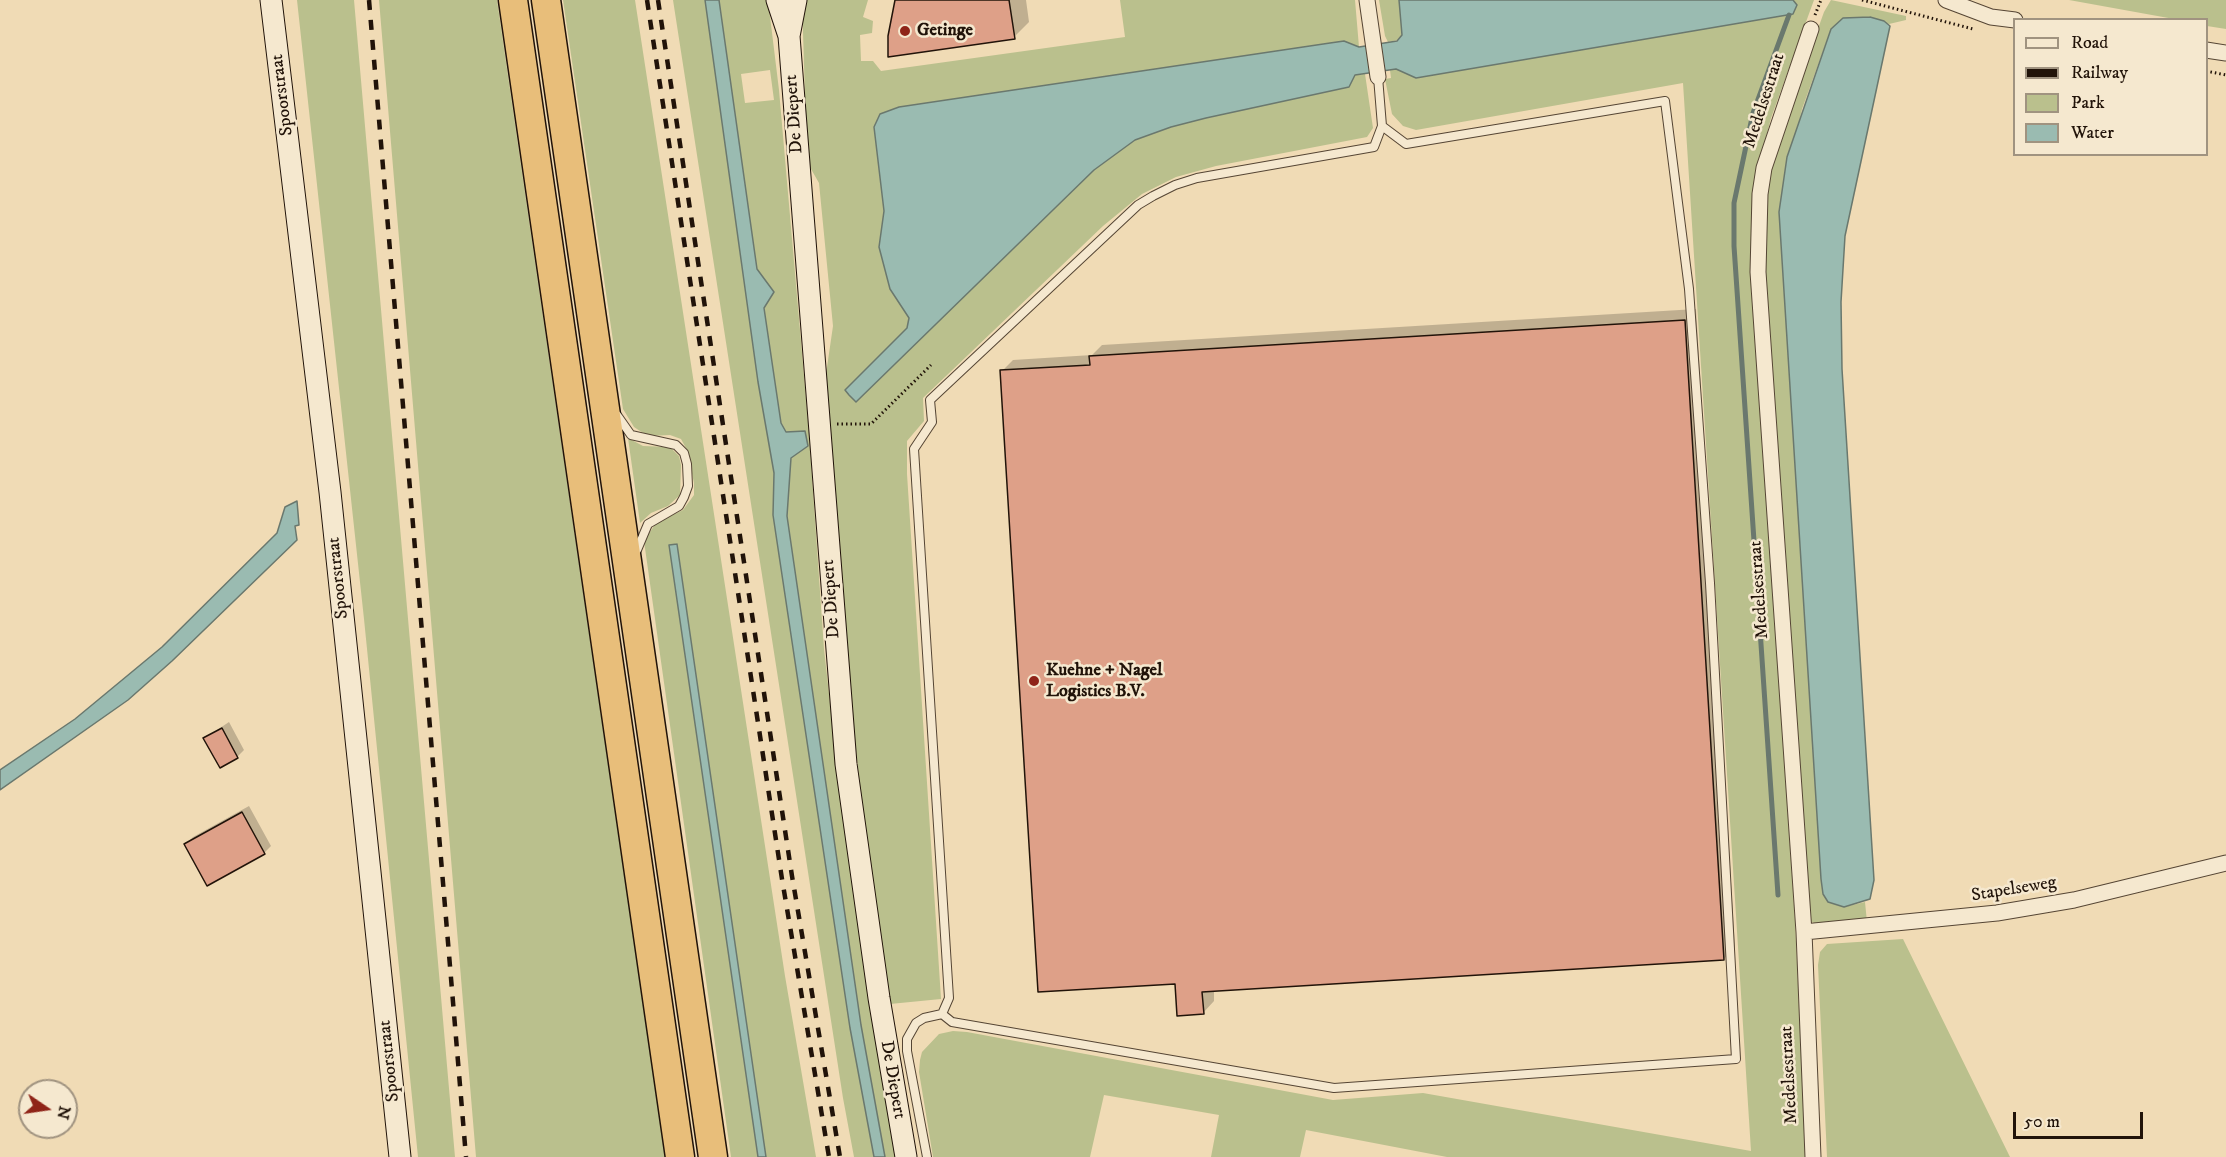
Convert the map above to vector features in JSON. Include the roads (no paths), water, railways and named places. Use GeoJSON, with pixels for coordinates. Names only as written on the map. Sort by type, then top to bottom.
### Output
{"type":"FeatureCollection","features":[{"type":"Feature","properties":{"kind":"highway"},"geometry":{"type":"LineString","coordinates":[[513,0],[680,1157]]}},
{"type":"Feature","properties":{"kind":"highway"},"geometry":{"type":"LineString","coordinates":[[546,0],[713,1157]]}},
{"type":"Feature","properties":{"kind":"main road","name":"Spoorstraat"},"geometry":{"type":"LineString","coordinates":[[271,0],[331,504],[400,1157]]}},
{"type":"Feature","properties":{"kind":"main road","name":"De Diepert"},"geometry":{"type":"LineString","coordinates":[[777,0],[789,36],[846,764],[875,974],[906,1157]]}},
{"type":"Feature","properties":{"kind":"main road","name":"De Diepert"},"geometry":{"type":"LineString","coordinates":[[789,36],[796,0]]}},
{"type":"Feature","properties":{"kind":"street"},"geometry":{"type":"LineString","coordinates":[[1367,0],[1378,77]]}},
{"type":"Feature","properties":{"kind":"street"},"geometry":{"type":"LineString","coordinates":[[1946,0],[1991,17],[2013,20]]}},
{"type":"Feature","properties":{"kind":"street","name":"Medelsestraat"},"geometry":{"type":"LineString","coordinates":[[1810,29],[1764,168],[1760,194],[1758,272],[1804,932],[1814,1157]]}},
{"type":"Feature","properties":{"kind":"street"},"geometry":{"type":"LineString","coordinates":[[2208,50],[2226,53]]}},
{"type":"Feature","properties":{"kind":"street","name":"Stapelseweg"},"geometry":{"type":"LineString","coordinates":[[1804,932],[1997,914],[2074,900],[2226,863]]}},
{"type":"Feature","properties":{"kind":"lane"},"geometry":{"type":"LineString","coordinates":[[942,1014],[949,998],[914,449],[932,422],[930,400],[1138,205],[1153,196],[1197,178],[1374,147],[1382,126],[1378,77]]}},
{"type":"Feature","properties":{"kind":"lane"},"geometry":{"type":"LineString","coordinates":[[942,1014],[952,1022],[1334,1088],[1736,1059],[1711,594],[1690,300],[1665,101],[1406,144],[1382,126]]}},
{"type":"Feature","properties":{"kind":"lane"},"geometry":{"type":"LineString","coordinates":[[601,384],[622,425],[631,435],[649,441],[672,441],[684,453],[687,464],[688,486],[684,497],[679,506],[655,518],[642,531],[628,580]]}},
{"type":"Feature","properties":{"kind":"lane"},"geometry":{"type":"LineString","coordinates":[[927,1157],[907,1051],[907,1039],[916,1023],[924,1018],[942,1014]]}},
{"type":"Feature","properties":{"kind":"water"},"geometry":{"type":"Polygon","coordinates":[[[705,0],[719,0],[757,269],[774,292],[764,308],[781,423],[786,432],[805,431],[808,446],[791,458],[787,516],[861,1025],[885,1157],[874,1157],[850,1028],[773,515],[774,473],[758,382],[705,0]]]}},
{"type":"Feature","properties":{"kind":"water"},"geometry":{"type":"Polygon","coordinates":[[[1399,0],[1793,0],[1797,5],[1793,14],[1416,78],[1396,69],[1355,75],[1349,87],[1206,118],[1135,140],[1094,170],[856,402],[845,390],[907,328],[909,318],[890,289],[879,247],[884,211],[874,127],[880,114],[899,107],[1344,41],[1359,47],[1397,41],[1402,35],[1399,0]]]}},
{"type":"Feature","properties":{"kind":"water"},"geometry":{"type":"Polygon","coordinates":[[[1870,17],[1884,21],[1890,26],[1845,236],[1841,302],[1842,369],[1874,880],[1870,899],[1844,907],[1828,902],[1823,894],[1821,879],[1779,212],[1787,157],[1831,29],[1843,18],[1870,17]]]}},
{"type":"Feature","properties":{"kind":"water"},"geometry":{"type":"Polygon","coordinates":[[[297,501],[299,525],[295,526],[297,540],[172,661],[128,700],[0,790],[0,770],[75,719],[162,647],[277,533],[285,507],[297,501]]]}},
{"type":"Feature","properties":{"kind":"water"},"geometry":{"type":"Polygon","coordinates":[[[677,544],[766,1157],[758,1157],[669,545],[677,544]]]}},
{"type":"Feature","properties":{"kind":"waterway"},"geometry":{"type":"LineString","coordinates":[[1778,895],[1734,246],[1734,203],[1753,113],[1789,15]]}},
{"type":"Feature","properties":{"kind":"railway"},"geometry":{"type":"LineString","coordinates":[[369,0],[466,1157]]}},
{"type":"Feature","properties":{"kind":"railway"},"geometry":{"type":"LineString","coordinates":[[647,0],[782,879],[829,1157]]}},
{"type":"Feature","properties":{"kind":"railway"},"geometry":{"type":"LineString","coordinates":[[658,0],[792,876],[840,1157]]}},
{"type":"Feature","properties":{"kind":"place","name":"Getinge"},"geometry":{"type":"Point","coordinates":[905,31]}},
{"type":"Feature","properties":{"kind":"place","name":"Kuehne + Nagel Logistics B.V."},"geometry":{"type":"Point","coordinates":[1034,681]}}]}
